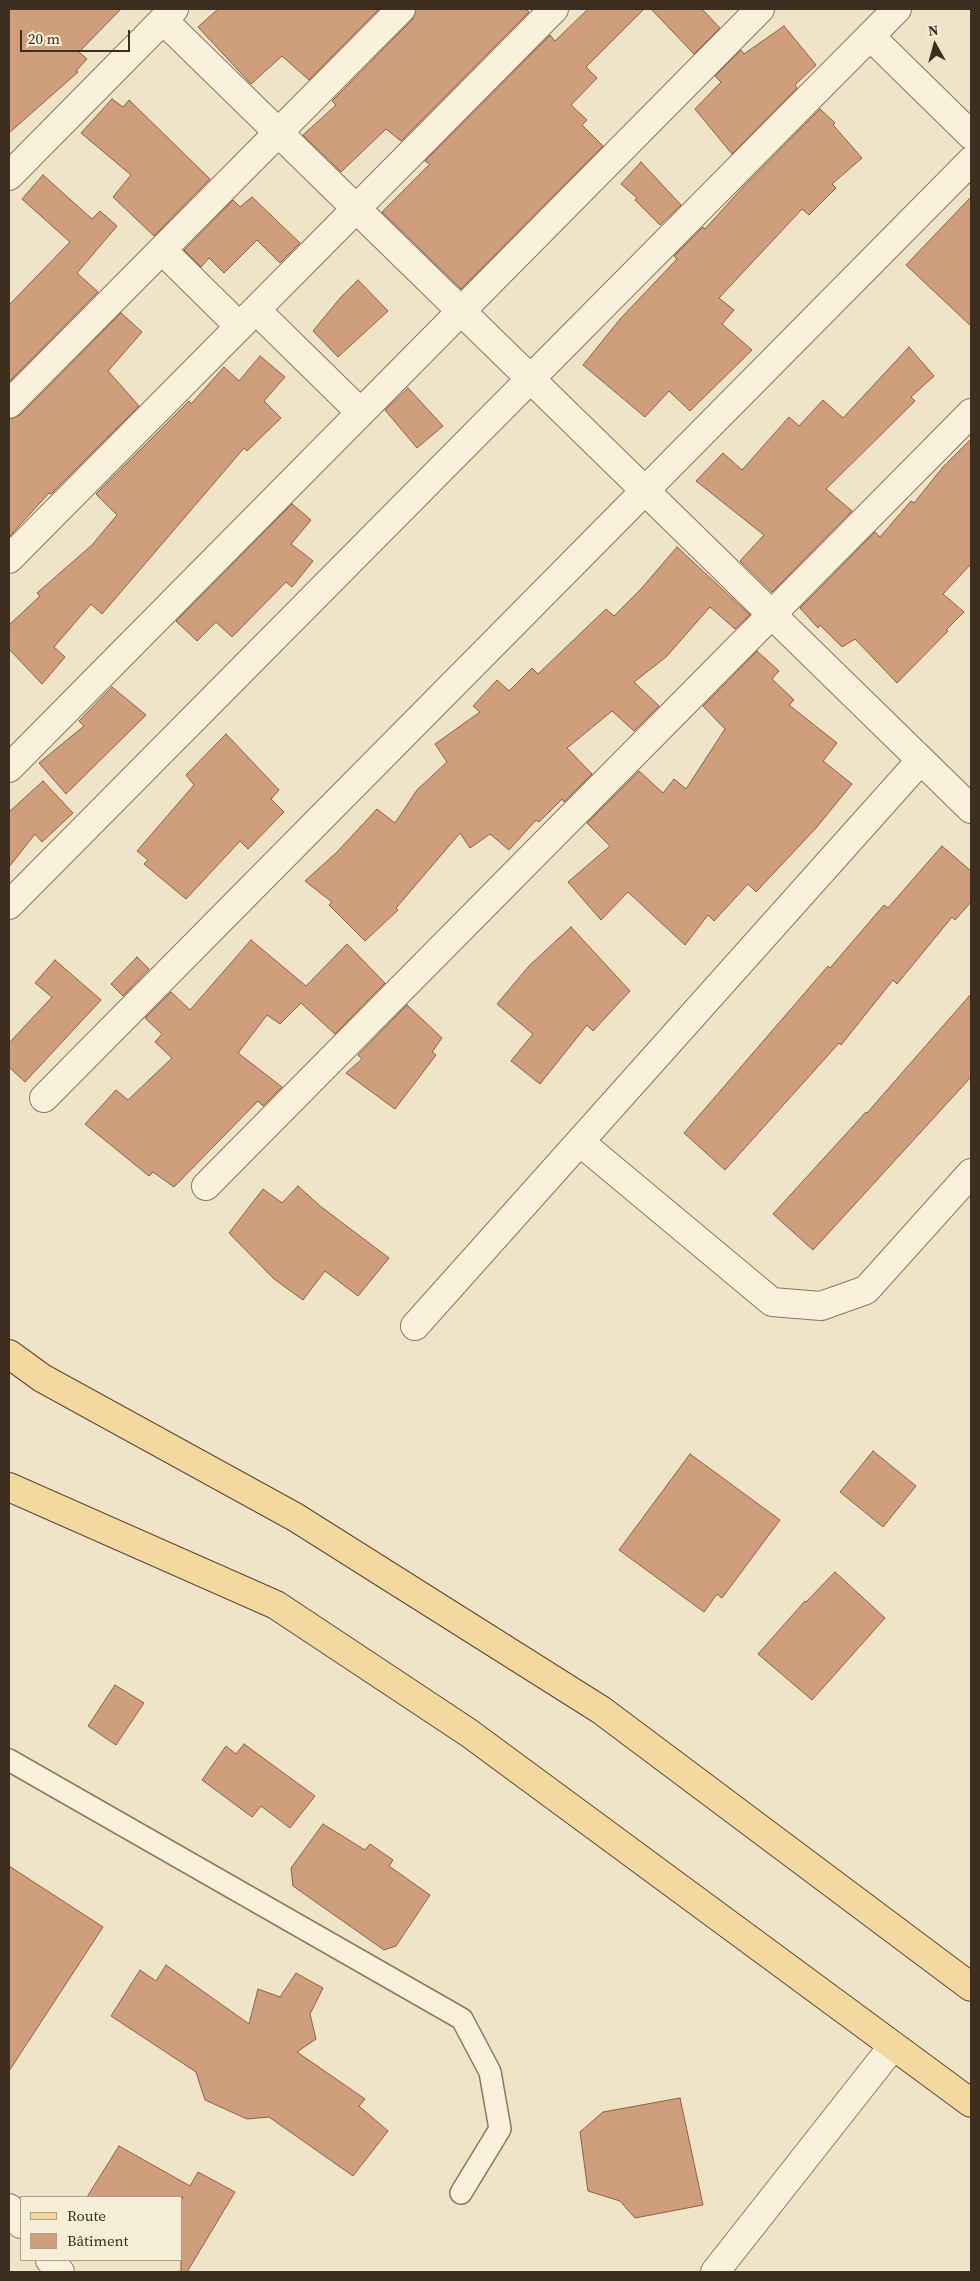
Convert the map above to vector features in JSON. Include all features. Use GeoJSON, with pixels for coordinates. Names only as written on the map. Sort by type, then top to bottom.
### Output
{"type":"FeatureCollection","features":[{"type":"Feature","properties":{"kind":"main road"},"geometry":{"type":"LineString","coordinates":[[9,1354],[42,1378],[296,1517],[601,1710],[971,1987]]}},
{"type":"Feature","properties":{"kind":"main road"},"geometry":{"type":"LineString","coordinates":[[9,1486],[276,1605],[469,1733],[971,2103]]}},
{"type":"Feature","properties":{"kind":"street"},"geometry":{"type":"LineString","coordinates":[[9,404],[401,9]]}},
{"type":"Feature","properties":{"kind":"street"},"geometry":{"type":"LineString","coordinates":[[9,559],[554,9]]}},
{"type":"Feature","properties":{"kind":"street"},"geometry":{"type":"LineString","coordinates":[[9,768],[760,9]]}},
{"type":"Feature","properties":{"kind":"street"},"geometry":{"type":"LineString","coordinates":[[9,905],[897,9]]}},
{"type":"Feature","properties":{"kind":"street"},"geometry":{"type":"LineString","coordinates":[[9,176],[169,15],[278,133],[920,762],[971,809]]}},
{"type":"Feature","properties":{"kind":"street"},"geometry":{"type":"LineString","coordinates":[[870,36],[971,135]]}},
{"type":"Feature","properties":{"kind":"street"},"geometry":{"type":"LineString","coordinates":[[44,1098],[971,162]]}},
{"type":"Feature","properties":{"kind":"street"},"geometry":{"type":"LineString","coordinates":[[162,250],[248,318],[360,412]]}},
{"type":"Feature","properties":{"kind":"street"},"geometry":{"type":"LineString","coordinates":[[206,1186],[971,413]]}},
{"type":"Feature","properties":{"kind":"street"},"geometry":{"type":"LineString","coordinates":[[415,1326],[920,762]]}},
{"type":"Feature","properties":{"kind":"street"},"geometry":{"type":"LineString","coordinates":[[580,1142],[772,1302],[821,1306],[866,1290],[971,1173]]}},
{"type":"Feature","properties":{"kind":"street"},"geometry":{"type":"LineString","coordinates":[[715,2272],[893,2046]]}},
{"type":"Feature","properties":{"kind":"street"},"geometry":{"type":"LineString","coordinates":[[51,2261],[60,2272]]}},
{"type":"Feature","properties":{"kind":"lane"},"geometry":{"type":"LineString","coordinates":[[9,1760],[462,2019],[490,2072],[500,2129],[461,2193]]}},
{"type":"Feature","properties":{"kind":"building"},"geometry":{"type":"Polygon","coordinates":[[[9,9],[121,9],[79,52],[87,59],[76,71],[78,72],[9,133],[9,9]]]}},
{"type":"Feature","properties":{"kind":"building"},"geometry":{"type":"Polygon","coordinates":[[[218,9],[379,9],[309,80],[282,56],[251,84],[198,27],[218,9]]]}},
{"type":"Feature","properties":{"kind":"building"},"geometry":{"type":"Polygon","coordinates":[[[416,9],[526,9],[529,12],[401,141],[386,129],[341,172],[303,135],[336,105],[332,101],[412,20],[416,9]]]}},
{"type":"Feature","properties":{"kind":"building"},"geometry":{"type":"Polygon","coordinates":[[[588,9],[644,9],[586,67],[597,78],[571,105],[587,120],[582,125],[603,146],[461,289],[382,212],[430,164],[425,161],[550,35],[555,41],[588,9]]]}},
{"type":"Feature","properties":{"kind":"building"},"geometry":{"type":"Polygon","coordinates":[[[651,9],[702,9],[720,28],[694,54],[651,9]]]}},
{"type":"Feature","properties":{"kind":"building"},"geometry":{"type":"Polygon","coordinates":[[[784,26],[816,65],[795,85],[797,88],[732,154],[695,109],[721,82],[715,76],[741,50],[744,54],[784,26]]]}},
{"type":"Feature","properties":{"kind":"building"},"geometry":{"type":"Polygon","coordinates":[[[112,99],[123,107],[129,100],[210,179],[154,236],[113,197],[131,175],[81,133],[112,99]]]}},
{"type":"Feature","properties":{"kind":"building"},"geometry":{"type":"Polygon","coordinates":[[[820,109],[835,123],[833,125],[862,158],[832,184],[836,188],[809,215],[802,209],[719,298],[734,310],[722,324],[752,350],[690,411],[669,391],[645,417],[583,365],[621,318],[677,259],[674,256],[703,227],[705,229],[744,186],[820,109]]]}},
{"type":"Feature","properties":{"kind":"building"},"geometry":{"type":"Polygon","coordinates":[[[641,162],[681,205],[660,225],[635,200],[637,198],[621,184],[641,162]]]}},
{"type":"Feature","properties":{"kind":"building"},"geometry":{"type":"Polygon","coordinates":[[[43,175],[92,219],[100,211],[117,226],[77,273],[98,292],[9,382],[9,305],[70,242],[22,199],[43,175]]]}},
{"type":"Feature","properties":{"kind":"building"},"geometry":{"type":"Polygon","coordinates":[[[252,197],[300,243],[280,263],[257,240],[224,273],[209,258],[201,267],[184,250],[233,200],[240,207],[252,197]]]}},
{"type":"Feature","properties":{"kind":"building"},"geometry":{"type":"Polygon","coordinates":[[[971,197],[971,326],[906,265],[971,197]]]}},
{"type":"Feature","properties":{"kind":"building"},"geometry":{"type":"Polygon","coordinates":[[[358,280],[388,311],[338,357],[313,331],[358,280]]]}},
{"type":"Feature","properties":{"kind":"building"},"geometry":{"type":"Polygon","coordinates":[[[121,313],[142,332],[108,371],[139,406],[51,494],[49,493],[9,537],[9,419],[20,415],[121,313]]]}},
{"type":"Feature","properties":{"kind":"building"},"geometry":{"type":"Polygon","coordinates":[[[909,347],[934,376],[911,397],[915,401],[826,489],[852,511],[772,592],[740,561],[764,535],[696,481],[723,453],[742,470],[789,417],[799,426],[823,400],[843,418],[909,347]]]}},
{"type":"Feature","properties":{"kind":"building"},"geometry":{"type":"Polygon","coordinates":[[[260,356],[285,377],[264,401],[281,418],[247,451],[244,448],[102,614],[91,604],[54,647],[65,657],[42,684],[9,649],[9,625],[40,596],[37,593],[92,545],[117,515],[96,494],[189,401],[191,404],[224,367],[239,381],[260,356]]]}},
{"type":"Feature","properties":{"kind":"building"},"geometry":{"type":"Polygon","coordinates":[[[408,388],[443,426],[417,448],[385,410],[408,388]]]}},
{"type":"Feature","properties":{"kind":"building"},"geometry":{"type":"Polygon","coordinates":[[[971,439],[971,564],[943,594],[964,612],[897,683],[855,639],[842,647],[820,625],[818,628],[800,608],[875,532],[880,537],[911,501],[914,503],[943,467],[971,439]]]}},
{"type":"Feature","properties":{"kind":"building"},"geometry":{"type":"Polygon","coordinates":[[[292,504],[311,520],[291,544],[313,561],[292,587],[286,582],[232,637],[216,622],[197,641],[176,621],[292,504]]]}},
{"type":"Feature","properties":{"kind":"building"},"geometry":{"type":"Polygon","coordinates":[[[677,547],[750,615],[735,629],[710,607],[666,657],[634,682],[659,706],[634,731],[612,711],[567,748],[592,774],[564,802],[562,799],[539,822],[536,820],[509,850],[490,834],[470,848],[460,833],[396,908],[398,910],[365,941],[329,905],[332,902],[305,881],[337,852],[377,809],[395,823],[417,790],[447,762],[435,744],[480,712],[473,706],[497,680],[509,691],[532,668],[538,674],[606,609],[614,616],[641,589],[677,547]]]}},
{"type":"Feature","properties":{"kind":"building"},"geometry":{"type":"Polygon","coordinates":[[[757,651],[779,671],[772,679],[794,700],[789,705],[837,743],[823,761],[852,784],[816,828],[756,892],[748,884],[714,921],[708,915],[685,945],[628,892],[601,920],[568,882],[610,846],[587,823],[639,771],[663,793],[674,779],[686,789],[725,729],[703,706],[757,651]]]}},
{"type":"Feature","properties":{"kind":"building"},"geometry":{"type":"Polygon","coordinates":[[[112,687],[146,715],[66,794],[39,763],[84,726],[79,721],[112,687]]]}},
{"type":"Feature","properties":{"kind":"building"},"geometry":{"type":"Polygon","coordinates":[[[226,734],[279,790],[271,799],[284,812],[248,849],[240,841],[186,899],[144,864],[148,860],[137,851],[194,785],[186,775],[226,734]]]}},
{"type":"Feature","properties":{"kind":"building"},"geometry":{"type":"Polygon","coordinates":[[[43,781],[73,813],[42,842],[35,834],[9,867],[9,812],[43,781]]]}},
{"type":"Feature","properties":{"kind":"building"},"geometry":{"type":"Polygon","coordinates":[[[942,846],[971,871],[971,902],[955,920],[952,917],[897,984],[893,980],[841,1045],[839,1043],[725,1170],[684,1133],[828,966],[830,968],[884,905],[888,908],[942,846]]]}},
{"type":"Feature","properties":{"kind":"building"},"geometry":{"type":"Polygon","coordinates":[[[571,927],[630,991],[593,1031],[587,1025],[540,1084],[511,1061],[533,1034],[497,1004],[529,966],[571,927]]]}},
{"type":"Feature","properties":{"kind":"building"},"geometry":{"type":"Polygon","coordinates":[[[251,940],[306,986],[347,944],[385,983],[335,1034],[301,1003],[280,1024],[267,1015],[238,1053],[282,1087],[263,1106],[258,1101],[174,1187],[153,1172],[149,1176],[85,1124],[116,1090],[128,1100],[172,1058],[155,1042],[162,1034],[145,1018],[171,992],[190,1010],[251,940]]]}},
{"type":"Feature","properties":{"kind":"building"},"geometry":{"type":"Polygon","coordinates":[[[137,957],[149,969],[123,996],[111,984],[137,957]]]}},
{"type":"Feature","properties":{"kind":"building"},"geometry":{"type":"Polygon","coordinates":[[[55,960],[101,1000],[25,1082],[9,1067],[9,1043],[52,997],[35,983],[55,960]]]}},
{"type":"Feature","properties":{"kind":"building"},"geometry":{"type":"Polygon","coordinates":[[[971,994],[971,1077],[813,1250],[773,1214],[867,1113],[971,994]]]}},
{"type":"Feature","properties":{"kind":"building"},"geometry":{"type":"Polygon","coordinates":[[[407,1005],[442,1038],[432,1052],[436,1055],[395,1109],[346,1073],[362,1059],[358,1055],[407,1005]]]}},
{"type":"Feature","properties":{"kind":"building"},"geometry":{"type":"Polygon","coordinates":[[[298,1186],[320,1206],[389,1258],[358,1296],[325,1271],[303,1300],[274,1279],[229,1233],[263,1189],[282,1203],[298,1186]]]}},
{"type":"Feature","properties":{"kind":"building"},"geometry":{"type":"Polygon","coordinates":[[[873,1451],[916,1486],[883,1527],[840,1492],[873,1451]]]}},
{"type":"Feature","properties":{"kind":"building"},"geometry":{"type":"Polygon","coordinates":[[[690,1454],[780,1520],[722,1598],[717,1594],[704,1612],[619,1550],[690,1454]]]}},
{"type":"Feature","properties":{"kind":"building"},"geometry":{"type":"Polygon","coordinates":[[[835,1572],[885,1618],[812,1700],[758,1654],[805,1601],[835,1572]]]}},
{"type":"Feature","properties":{"kind":"building"},"geometry":{"type":"Polygon","coordinates":[[[115,1685],[144,1703],[116,1745],[88,1726],[115,1685]]]}},
{"type":"Feature","properties":{"kind":"building"},"geometry":{"type":"Polygon","coordinates":[[[244,1744],[315,1796],[290,1828],[261,1806],[252,1817],[202,1780],[226,1746],[236,1754],[244,1744]]]}},
{"type":"Feature","properties":{"kind":"building"},"geometry":{"type":"Polygon","coordinates":[[[323,1824],[365,1850],[370,1844],[393,1860],[389,1866],[430,1895],[396,1946],[384,1950],[293,1886],[291,1868],[323,1824]]]}},
{"type":"Feature","properties":{"kind":"building"},"geometry":{"type":"Polygon","coordinates":[[[9,1866],[103,1927],[9,2071],[9,1866]]]}},
{"type":"Feature","properties":{"kind":"building"},"geometry":{"type":"Polygon","coordinates":[[[166,1965],[249,2024],[258,1989],[280,1997],[296,1973],[323,1988],[310,2014],[316,2039],[297,2052],[365,2099],[359,2106],[388,2131],[353,2176],[269,2117],[247,2119],[205,2100],[196,2072],[111,2016],[140,1970],[156,1981],[166,1965]]]}},
{"type":"Feature","properties":{"kind":"building"},"geometry":{"type":"Polygon","coordinates":[[[680,2098],[703,2205],[635,2218],[620,2201],[588,2191],[580,2132],[603,2112],[680,2098]]]}},
{"type":"Feature","properties":{"kind":"building"},"geometry":{"type":"Polygon","coordinates":[[[119,2146],[190,2186],[198,2172],[235,2192],[187,2272],[181,2272],[182,2196],[88,2196],[119,2146]]]}}]}
